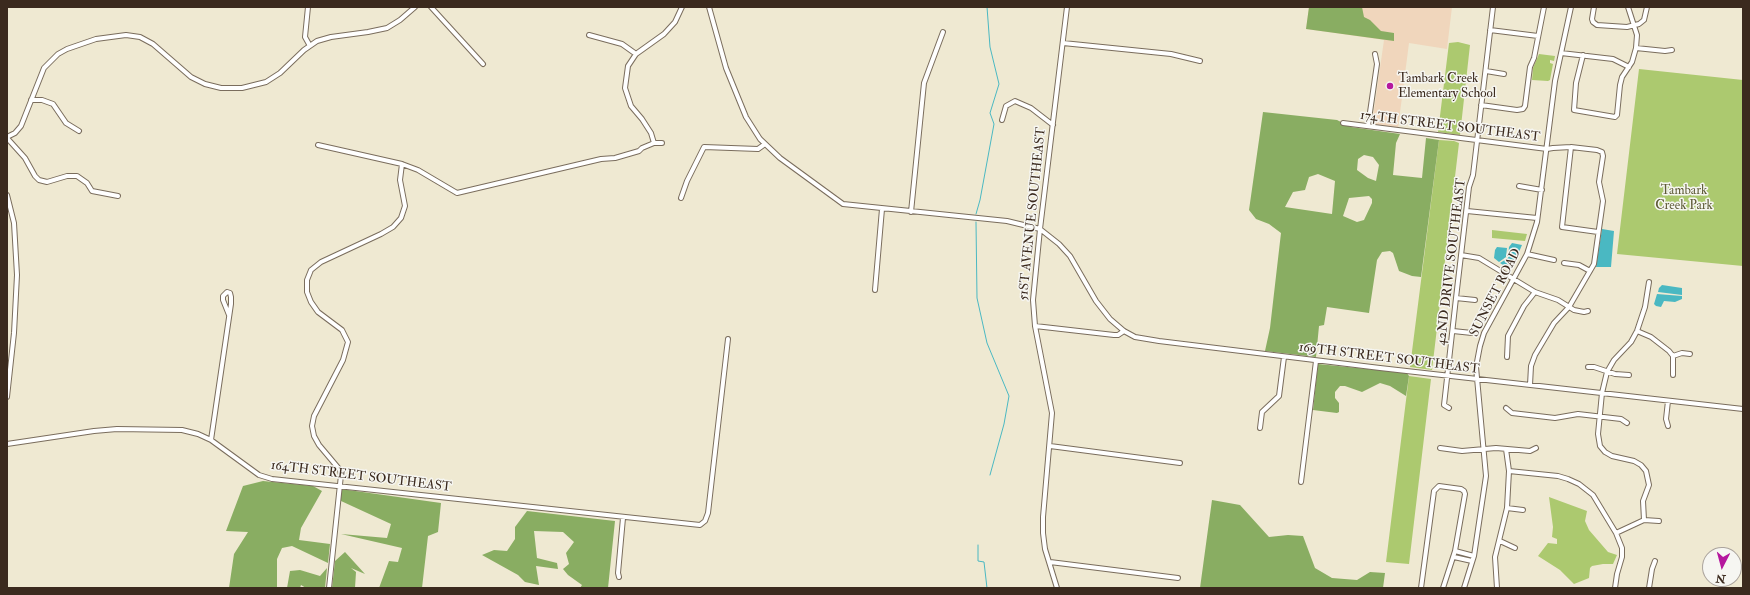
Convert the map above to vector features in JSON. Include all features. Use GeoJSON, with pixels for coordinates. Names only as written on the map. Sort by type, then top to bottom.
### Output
{"type":"FeatureCollection","features":[{"type":"Feature","properties":{"kind":"street"},"geometry":{"type":"LineString","coordinates":[[308,7],[305,37],[310,46]]}},
{"type":"Feature","properties":{"kind":"street"},"geometry":{"type":"LineString","coordinates":[[118,196],[92,191],[83,180],[74,175],[61,177],[47,182],[39,180],[35,176],[25,158],[7,138],[15,133],[21,126],[44,68],[58,54],[67,48],[96,39],[126,35],[140,37],[153,44],[191,77],[205,84],[221,88],[242,88],[266,82],[280,73],[317,41],[331,37],[387,28],[400,20],[414,7]]}},
{"type":"Feature","properties":{"kind":"street"},"geometry":{"type":"LineString","coordinates":[[431,7],[483,64]]}},
{"type":"Feature","properties":{"kind":"street"},"geometry":{"type":"LineString","coordinates":[[654,143],[651,133],[642,118],[630,106],[624,88],[628,66],[636,54],[664,34],[675,22],[682,7]]}},
{"type":"Feature","properties":{"kind":"street"},"geometry":{"type":"LineString","coordinates":[[709,7],[721,54],[738,98],[752,128],[765,144],[784,161],[843,204],[1019,223],[1040,229],[1059,244],[1070,256],[1102,310],[1124,331],[1118,335],[1114,335],[1035,326]]}},
{"type":"Feature","properties":{"kind":"street","name":"51ST AVENUE SOUTHEAST"},"geometry":{"type":"LineString","coordinates":[[1057,588],[1045,549],[1043,517],[1052,413],[1035,326],[1033,300],[1040,229],[1067,7]]}},
{"type":"Feature","properties":{"kind":"street","name":"42ND DRIVE SOUTHEAST"},"geometry":{"type":"LineString","coordinates":[[1449,408],[1444,405],[1447,375],[1461,255],[1482,105],[1493,7]]}},
{"type":"Feature","properties":{"kind":"street"},"geometry":{"type":"LineString","coordinates":[[1482,105],[1523,109],[1525,106],[1530,67],[1534,58],[1544,7]]}},
{"type":"Feature","properties":{"kind":"street","name":"SUNSET ROAD"},"geometry":{"type":"LineString","coordinates":[[1464,588],[1474,556],[1486,476],[1476,367],[1484,333],[1527,254],[1537,218],[1542,190],[1555,81],[1571,7]]}},
{"type":"Feature","properties":{"kind":"street"},"geometry":{"type":"LineString","coordinates":[[1594,7],[1593,22],[1597,25],[1618,27],[1634,26],[1644,20],[1647,7]]}},
{"type":"Feature","properties":{"kind":"street"},"geometry":{"type":"LineString","coordinates":[[1583,55],[1576,83],[1573,109],[1575,112],[1614,117],[1617,115],[1620,85],[1636,48],[1637,35],[1628,7]]}},
{"type":"Feature","properties":{"kind":"street"},"geometry":{"type":"LineString","coordinates":[[1490,30],[1538,36]]}},
{"type":"Feature","properties":{"kind":"street"},"geometry":{"type":"LineString","coordinates":[[911,212],[924,82],[944,32]]}},
{"type":"Feature","properties":{"kind":"street"},"geometry":{"type":"LineString","coordinates":[[589,36],[622,44],[636,54]]}},
{"type":"Feature","properties":{"kind":"street"},"geometry":{"type":"LineString","coordinates":[[1063,43],[1171,54],[1200,61]]}},
{"type":"Feature","properties":{"kind":"street"},"geometry":{"type":"LineString","coordinates":[[1636,48],[1664,51],[1672,50]]}},
{"type":"Feature","properties":{"kind":"street"},"geometry":{"type":"LineString","coordinates":[[1561,53],[1613,59],[1629,67]]}},
{"type":"Feature","properties":{"kind":"street"},"geometry":{"type":"LineString","coordinates":[[1368,126],[1377,64],[1375,54]]}},
{"type":"Feature","properties":{"kind":"street"},"geometry":{"type":"LineString","coordinates":[[1486,71],[1504,74]]}},
{"type":"Feature","properties":{"kind":"street"},"geometry":{"type":"LineString","coordinates":[[31,100],[42,100],[53,104],[66,123],[79,132]]}},
{"type":"Feature","properties":{"kind":"street"},"geometry":{"type":"LineString","coordinates":[[1002,120],[1006,106],[1015,101],[1031,108],[1053,126]]}},
{"type":"Feature","properties":{"kind":"street","name":"174TH STREET SOUTHEAST"},"geometry":{"type":"LineString","coordinates":[[1343,123],[1547,150],[1553,148],[1571,147],[1602,152],[1603,156],[1599,182],[1603,201],[1598,232]]}},
{"type":"Feature","properties":{"kind":"street"},"geometry":{"type":"LineString","coordinates":[[318,145],[402,164],[418,170],[457,193],[601,159],[615,158],[639,151],[642,148],[654,143],[662,143]]}},
{"type":"Feature","properties":{"kind":"street"},"geometry":{"type":"LineString","coordinates":[[681,198],[687,181],[704,147],[758,149],[765,144]]}},
{"type":"Feature","properties":{"kind":"street"},"geometry":{"type":"LineString","coordinates":[[1530,385],[1531,366],[1535,355],[1554,323],[1569,307],[1594,264],[1598,232],[1562,227],[1571,147]]}},
{"type":"Feature","properties":{"kind":"street"},"geometry":{"type":"LineString","coordinates":[[329,588],[341,475],[340,470],[319,445],[314,436],[312,426],[314,416],[343,360],[348,342],[342,330],[318,312],[310,302],[307,292],[307,280],[311,270],[321,262],[394,227],[401,218],[405,206],[400,180],[402,164]]}},
{"type":"Feature","properties":{"kind":"street"},"geometry":{"type":"LineString","coordinates":[[1519,186],[1542,190]]}},
{"type":"Feature","properties":{"kind":"street"},"geometry":{"type":"LineString","coordinates":[[7,195],[14,223],[17,275],[14,332],[7,397]]}},
{"type":"Feature","properties":{"kind":"street"},"geometry":{"type":"LineString","coordinates":[[875,290],[882,209]]}},
{"type":"Feature","properties":{"kind":"street"},"geometry":{"type":"LineString","coordinates":[[1467,210],[1537,218]]}},
{"type":"Feature","properties":{"kind":"street"},"geometry":{"type":"LineString","coordinates":[[1527,254],[1554,260]]}},
{"type":"Feature","properties":{"kind":"street"},"geometry":{"type":"LineString","coordinates":[[1461,255],[1479,258],[1535,292],[1558,300],[1577,311],[1588,311]]}},
{"type":"Feature","properties":{"kind":"street"},"geometry":{"type":"LineString","coordinates":[[1564,263],[1579,265],[1590,271]]}},
{"type":"Feature","properties":{"kind":"street"},"geometry":{"type":"LineString","coordinates":[[1644,520],[1643,501],[1649,485],[1646,471],[1641,465],[1634,461],[1612,456],[1605,452],[1600,446],[1598,439],[1602,393],[1607,372],[1614,360],[1631,342],[1637,331],[1645,307],[1649,282]]}},
{"type":"Feature","properties":{"kind":"street"},"geometry":{"type":"LineString","coordinates":[[211,440],[232,297],[230,293],[226,292],[223,296],[223,300],[229,315]]}},
{"type":"Feature","properties":{"kind":"street"},"geometry":{"type":"LineString","coordinates":[[1507,357],[1508,336],[1524,306],[1535,292]]}},
{"type":"Feature","properties":{"kind":"street"},"geometry":{"type":"LineString","coordinates":[[1456,298],[1475,300]]}},
{"type":"Feature","properties":{"kind":"street","name":"169TH STREET SOUTHEAST"},"geometry":{"type":"LineString","coordinates":[[1124,331],[1145,340],[1743,409]]}},
{"type":"Feature","properties":{"kind":"street"},"geometry":{"type":"LineString","coordinates":[[1453,331],[1472,333]]}},
{"type":"Feature","properties":{"kind":"street"},"geometry":{"type":"LineString","coordinates":[[1637,331],[1656,340],[1672,356],[1673,376]]}},
{"type":"Feature","properties":{"kind":"street","name":"164TH STREET SOUTHEAST"},"geometry":{"type":"LineString","coordinates":[[7,444],[94,431],[120,429],[182,430],[198,434],[211,440],[259,475],[272,479],[697,525],[702,524],[708,513],[728,339]]}},
{"type":"Feature","properties":{"kind":"street"},"geometry":{"type":"LineString","coordinates":[[1672,356],[1682,353],[1690,354]]}},
{"type":"Feature","properties":{"kind":"street"},"geometry":{"type":"LineString","coordinates":[[1260,428],[1262,412],[1279,396],[1284,357]]}},
{"type":"Feature","properties":{"kind":"street"},"geometry":{"type":"LineString","coordinates":[[1301,482],[1316,360]]}},
{"type":"Feature","properties":{"kind":"street"},"geometry":{"type":"LineString","coordinates":[[1588,367],[1594,367],[1607,372],[1629,375]]}},
{"type":"Feature","properties":{"kind":"street"},"geometry":{"type":"LineString","coordinates":[[1668,401],[1666,419],[1668,426]]}},
{"type":"Feature","properties":{"kind":"street"},"geometry":{"type":"LineString","coordinates":[[1506,408],[1512,413],[1549,417],[1578,414],[1621,419],[1628,423]]}},
{"type":"Feature","properties":{"kind":"street"},"geometry":{"type":"LineString","coordinates":[[1050,446],[1121,454],[1180,463]]}},
{"type":"Feature","properties":{"kind":"street"},"geometry":{"type":"LineString","coordinates":[[1440,448],[1462,451],[1484,449],[1530,451],[1536,448]]}},
{"type":"Feature","properties":{"kind":"street"},"geometry":{"type":"LineString","coordinates":[[1497,588],[1495,557],[1507,508],[1509,471],[1506,449]]}},
{"type":"Feature","properties":{"kind":"street"},"geometry":{"type":"LineString","coordinates":[[1509,471],[1558,476],[1580,484],[1593,495],[1616,533],[1622,552],[1615,588]]}},
{"type":"Feature","properties":{"kind":"street"},"geometry":{"type":"LineString","coordinates":[[1421,588],[1430,515],[1436,487],[1461,489],[1464,491],[1454,557],[1443,588]]}},
{"type":"Feature","properties":{"kind":"street"},"geometry":{"type":"LineString","coordinates":[[1507,508],[1523,510]]}},
{"type":"Feature","properties":{"kind":"street"},"geometry":{"type":"LineString","coordinates":[[619,578],[618,573],[624,518]]}},
{"type":"Feature","properties":{"kind":"street"},"geometry":{"type":"LineString","coordinates":[[1616,533],[1644,520],[1659,521]]}},
{"type":"Feature","properties":{"kind":"street"},"geometry":{"type":"LineString","coordinates":[[1500,541],[1515,548]]}},
{"type":"Feature","properties":{"kind":"street"},"geometry":{"type":"LineString","coordinates":[[1455,551],[1474,556]]}},
{"type":"Feature","properties":{"kind":"street"},"geometry":{"type":"LineString","coordinates":[[1454,557],[1472,561]]}},
{"type":"Feature","properties":{"kind":"street"},"geometry":{"type":"LineString","coordinates":[[1649,588],[1655,561]]}},
{"type":"Feature","properties":{"kind":"street"},"geometry":{"type":"LineString","coordinates":[[1050,562],[1178,578]]}},
{"type":"Feature","properties":{"kind":"shaded area","name":"Tambark Creek Elementary School"},"geometry":{"type":"Polygon","coordinates":[[[1309,7],[1452,7],[1447,49],[1409,43],[1398,128],[1372,124],[1384,40],[1306,29],[1309,7]]]}},
{"type":"Feature","properties":{"kind":"green space"},"geometry":{"type":"Polygon","coordinates":[[[1309,7],[1362,7],[1364,17],[1370,20],[1381,31],[1394,33],[1394,41],[1306,29],[1309,7]]]}},
{"type":"Feature","properties":{"kind":"green space"},"geometry":{"type":"Polygon","coordinates":[[[1458,42],[1470,45],[1460,135],[1438,132],[1449,43],[1458,42]]]}},
{"type":"Feature","properties":{"kind":"green space"},"geometry":{"type":"Polygon","coordinates":[[[1539,54],[1555,56],[1554,61],[1550,60],[1550,63],[1553,64],[1550,80],[1548,81],[1532,80],[1533,68],[1539,54]]]}},
{"type":"Feature","properties":{"kind":"green space","name":"Tambark Creek Park"},"geometry":{"type":"Polygon","coordinates":[[[1639,69],[1743,80],[1743,266],[1617,254],[1639,69]]]}},
{"type":"Feature","properties":{"kind":"green space"},"geometry":{"type":"Polygon","coordinates":[[[1263,112],[1337,120],[1351,127],[1400,134],[1396,143],[1393,175],[1422,178],[1426,138],[1439,140],[1421,277],[1412,276],[1399,271],[1393,253],[1390,251],[1382,252],[1377,260],[1369,313],[1327,307],[1324,325],[1319,326],[1316,357],[1265,351],[1270,328],[1281,233],[1269,224],[1256,219],[1249,210],[1263,112]],[[1364,155],[1358,159],[1357,170],[1368,178],[1376,181],[1379,165],[1373,157],[1364,155]],[[1318,174],[1309,177],[1305,190],[1293,192],[1285,207],[1332,214],[1335,181],[1318,174]],[[1369,196],[1349,198],[1343,216],[1357,222],[1364,220],[1372,203],[1372,199],[1369,196]]]}},
{"type":"Feature","properties":{"kind":"green space"},"geometry":{"type":"Polygon","coordinates":[[[1439,140],[1454,141],[1459,143],[1432,370],[1410,367],[1439,140]]]}},
{"type":"Feature","properties":{"kind":"green space"},"geometry":{"type":"Polygon","coordinates":[[[1492,230],[1527,234],[1525,241],[1492,238],[1492,230]]]}},
{"type":"Feature","properties":{"kind":"green space"},"geometry":{"type":"Polygon","coordinates":[[[1318,364],[1407,373],[1409,376],[1406,396],[1390,386],[1380,383],[1362,392],[1345,386],[1340,386],[1335,392],[1335,398],[1339,403],[1339,412],[1313,410],[1318,364]]]}},
{"type":"Feature","properties":{"kind":"green space"},"geometry":{"type":"Polygon","coordinates":[[[1409,376],[1431,379],[1409,564],[1386,562],[1409,376]]]}},
{"type":"Feature","properties":{"kind":"green space"},"geometry":{"type":"Polygon","coordinates":[[[263,481],[313,486],[322,491],[301,528],[299,540],[330,544],[328,563],[292,546],[282,548],[277,559],[277,588],[229,588],[234,554],[248,532],[226,531],[243,486],[263,481]]]}},
{"type":"Feature","properties":{"kind":"green space"},"geometry":{"type":"Polygon","coordinates":[[[341,489],[441,503],[438,532],[428,536],[422,588],[379,588],[389,561],[398,562],[402,548],[341,534],[387,538],[391,524],[341,501],[341,489]]]}},
{"type":"Feature","properties":{"kind":"green space"},"geometry":{"type":"Polygon","coordinates":[[[1549,497],[1587,511],[1585,521],[1589,530],[1608,552],[1617,555],[1613,564],[1592,566],[1590,568],[1589,578],[1574,584],[1560,570],[1538,556],[1548,543],[1557,544],[1557,539],[1552,537],[1553,527],[1549,497]]]}},
{"type":"Feature","properties":{"kind":"green space"},"geometry":{"type":"Polygon","coordinates":[[[1212,500],[1240,505],[1269,537],[1288,535],[1303,536],[1315,568],[1332,578],[1357,580],[1370,572],[1385,573],[1383,588],[1200,588],[1212,500]]]}},
{"type":"Feature","properties":{"kind":"green space"},"geometry":{"type":"Polygon","coordinates":[[[527,511],[615,521],[608,588],[580,588],[582,585],[568,575],[563,569],[569,564],[566,553],[574,542],[563,532],[534,531],[537,558],[557,563],[558,569],[536,566],[539,585],[525,582],[518,575],[482,555],[494,550],[507,551],[515,539],[515,527],[527,511]]]}},
{"type":"Feature","properties":{"kind":"green space"},"geometry":{"type":"Polygon","coordinates":[[[345,552],[365,574],[351,568],[356,572],[355,588],[332,588],[335,561],[345,552]]]}},
{"type":"Feature","properties":{"kind":"green space"},"geometry":{"type":"Polygon","coordinates":[[[327,568],[325,588],[306,588],[301,585],[300,588],[287,588],[290,571],[300,570],[320,576],[327,568]]]}},
{"type":"Feature","properties":{"kind":"water"},"geometry":{"type":"Polygon","coordinates":[[[1602,229],[1614,231],[1611,267],[1596,267],[1602,229]]]}},
{"type":"Feature","properties":{"kind":"water"},"geometry":{"type":"Polygon","coordinates":[[[1512,243],[1522,245],[1512,268],[1509,269],[1500,263],[1508,258],[1509,247],[1512,243]]]}},
{"type":"Feature","properties":{"kind":"water"},"geometry":{"type":"Polygon","coordinates":[[[1497,247],[1507,248],[1506,257],[1499,262],[1494,258],[1497,247]]]}},
{"type":"Feature","properties":{"kind":"water"},"geometry":{"type":"Polygon","coordinates":[[[1662,285],[1682,288],[1682,295],[1658,292],[1662,285]]]}},
{"type":"Feature","properties":{"kind":"water"},"geometry":{"type":"Polygon","coordinates":[[[1657,294],[1682,296],[1682,299],[1675,302],[1664,301],[1661,307],[1656,306],[1654,304],[1657,294]]]}},
{"type":"Feature","properties":{"kind":"waterway"},"geometry":{"type":"LineString","coordinates":[[976,214],[994,124],[990,113],[999,84],[990,47],[987,7]]}},
{"type":"Feature","properties":{"kind":"waterway"},"geometry":{"type":"LineString","coordinates":[[976,222],[977,298],[987,343],[1009,396],[1004,424],[990,475]]}},
{"type":"Feature","properties":{"kind":"waterway"},"geometry":{"type":"LineString","coordinates":[[978,545],[978,561],[984,562],[987,588]]}},
{"type":"Feature","properties":{"kind":"place","name":"Tambark Creek Elementary School"},"geometry":{"type":"Point","coordinates":[1390,86]}}]}
